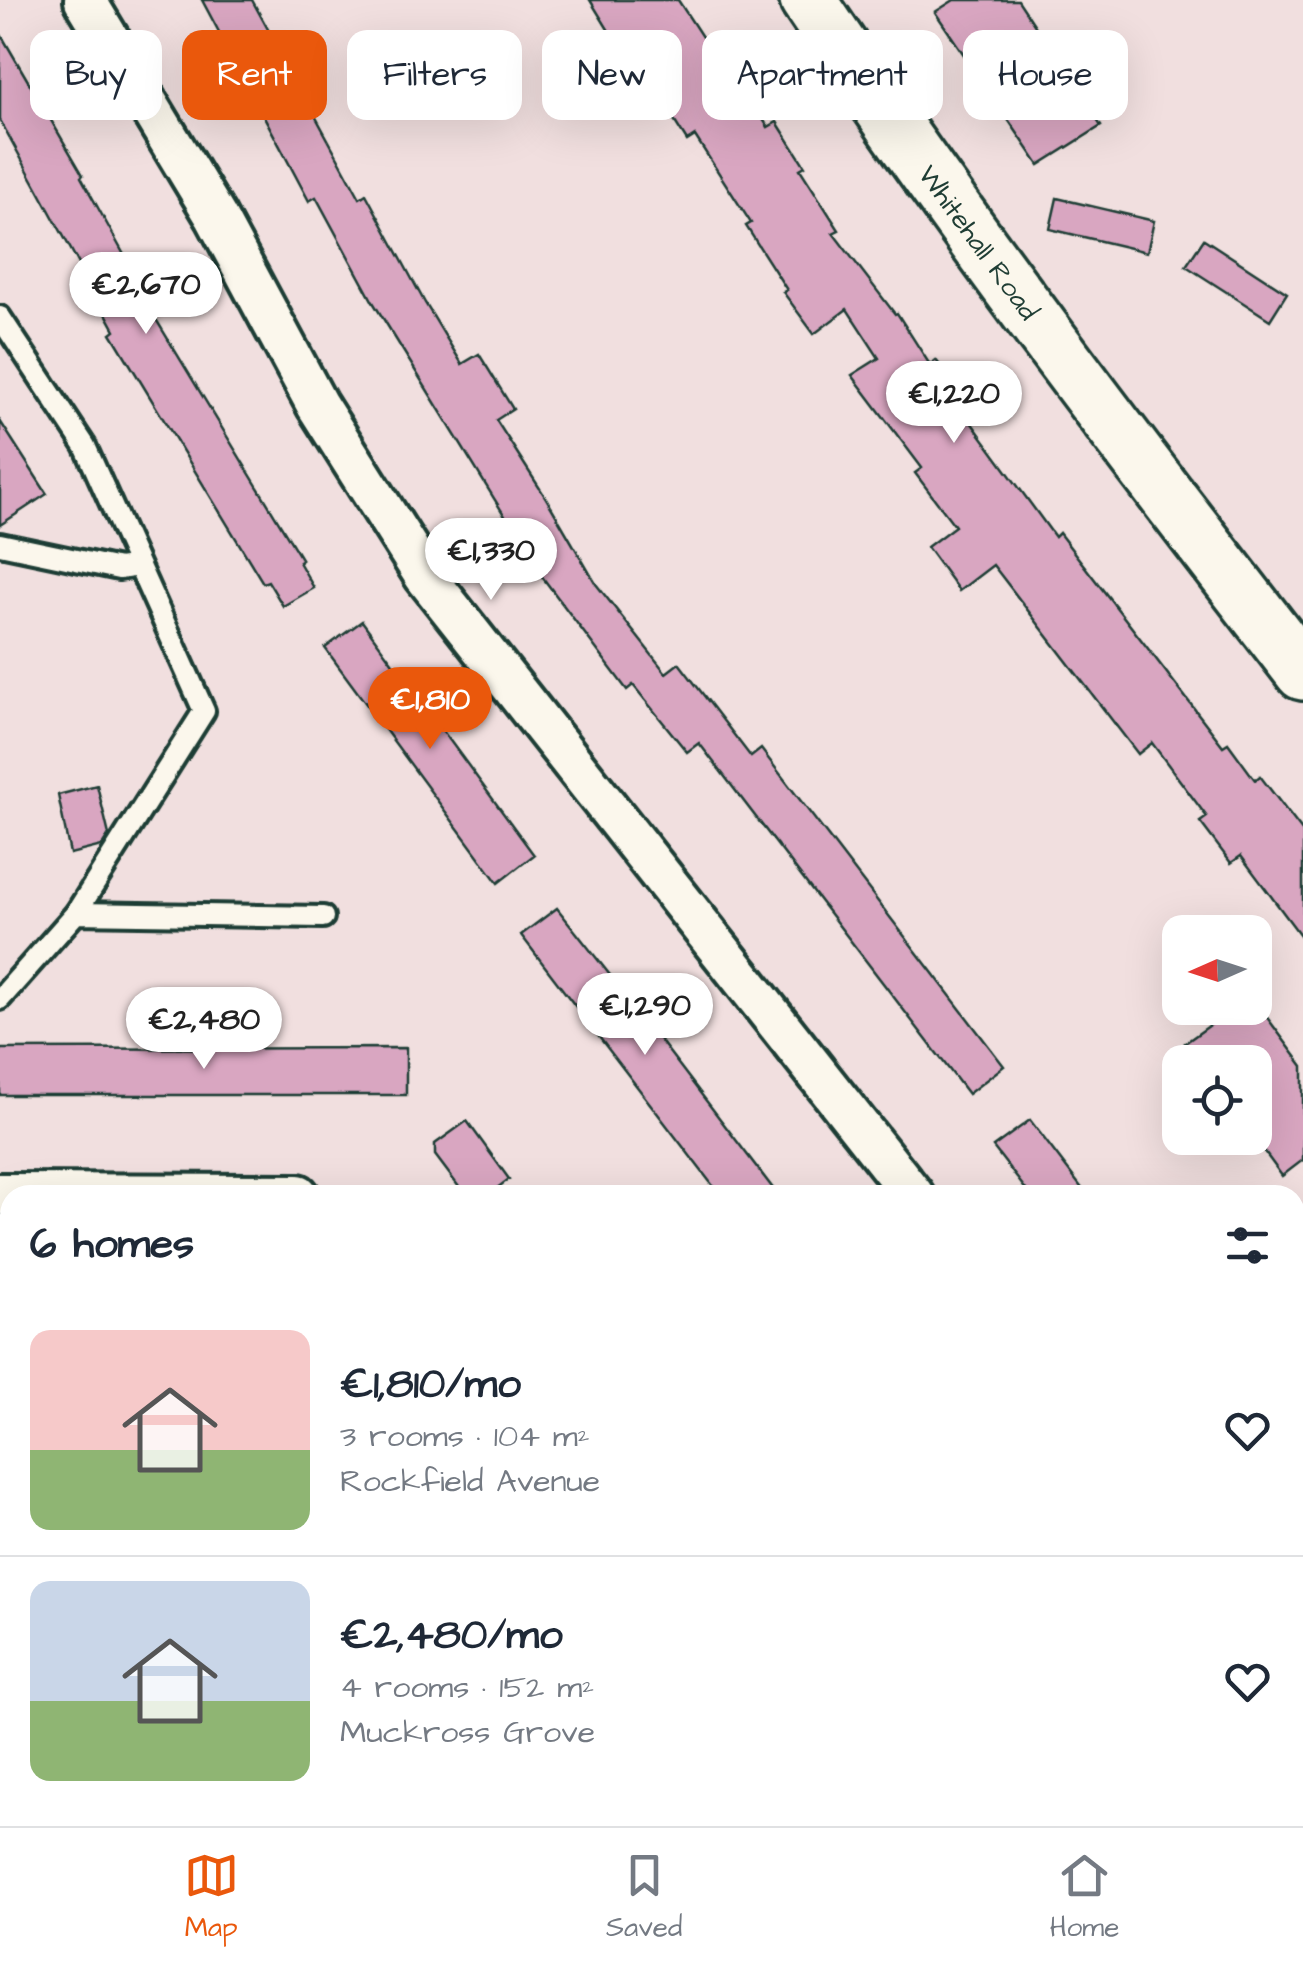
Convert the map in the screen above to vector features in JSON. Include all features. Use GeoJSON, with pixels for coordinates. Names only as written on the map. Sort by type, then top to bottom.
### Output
{"type":"FeatureCollection","features":[{"type":"Feature","properties":{"kind":"street"},"geometry":{"type":"LineString","coordinates":[[86,0],[216,217],[317,405],[424,576],[905,1185]]}},
{"type":"Feature","properties":{"kind":"street","name":"Whitehall Road"},"geometry":{"type":"LineString","coordinates":[[808,0],[894,129],[1090,396],[1292,643]]}},
{"type":"Feature","properties":{"kind":"lane"},"geometry":{"type":"LineString","coordinates":[[0,317],[85,446],[204,711],[76,913],[0,999]]}},
{"type":"Feature","properties":{"kind":"lane"},"geometry":{"type":"LineString","coordinates":[[0,544],[119,569],[138,566]]}},
{"type":"Feature","properties":{"kind":"lane"},"geometry":{"type":"LineString","coordinates":[[76,913],[323,918]]}},
{"type":"Feature","properties":{"kind":"building"},"geometry":{"type":"Polygon","coordinates":[[[202,0],[252,0],[268,30],[218,30],[202,0]]]}},
{"type":"Feature","properties":{"kind":"building"},"geometry":{"type":"Polygon","coordinates":[[[590,0],[678,0],[702,37],[702,120],[764,120],[768,127],[777,122],[805,166],[800,169],[839,230],[833,233],[897,313],[930,365],[936,360],[967,401],[960,407],[1055,537],[1059,533],[1223,746],[1228,743],[1255,780],[1260,776],[1303,832],[1303,939],[1241,856],[1231,863],[1200,822],[1207,817],[1152,743],[1138,754],[993,565],[959,591],[927,547],[955,526],[915,473],[922,468],[852,375],[879,358],[847,309],[814,334],[783,292],[787,290],[746,226],[751,223],[695,136],[687,141],[674,120],[682,120],[682,30],[608,30],[590,0]]]}},
{"type":"Feature","properties":{"kind":"building"},"geometry":{"type":"Polygon","coordinates":[[[954,0],[1018,0],[1038,30],[963,30],[963,53],[935,12],[954,0]]]}},
{"type":"Feature","properties":{"kind":"building"},"geometry":{"type":"Polygon","coordinates":[[[0,33],[30,84],[30,120],[51,120],[128,262],[123,265],[302,560],[299,562],[314,588],[283,606],[268,581],[263,583],[111,333],[115,330],[0,120],[0,33]]]}},
{"type":"Feature","properties":{"kind":"building"},"geometry":{"type":"Polygon","coordinates":[[[266,120],[317,120],[360,198],[366,194],[462,364],[479,354],[513,409],[496,420],[596,584],[666,673],[679,663],[751,757],[761,749],[1004,1066],[968,1094],[699,743],[687,752],[633,685],[627,690],[507,530],[511,526],[373,302],[316,197],[309,201],[266,120]]]}},
{"type":"Feature","properties":{"kind":"building"},"geometry":{"type":"Polygon","coordinates":[[[1008,120],[1097,120],[1101,126],[1039,165],[1008,120]]]}},
{"type":"Feature","properties":{"kind":"building"},"geometry":{"type":"Polygon","coordinates":[[[1057,198],[1154,221],[1147,252],[1050,229],[1057,198]]]}},
{"type":"Feature","properties":{"kind":"building"},"geometry":{"type":"Polygon","coordinates":[[[1204,239],[1287,293],[1270,320],[1186,266],[1204,239]]]}},
{"type":"Feature","properties":{"kind":"building"},"geometry":{"type":"Polygon","coordinates":[[[0,421],[47,494],[0,525],[0,421]]]}},
{"type":"Feature","properties":{"kind":"building"},"geometry":{"type":"Polygon","coordinates":[[[362,621],[534,855],[498,883],[325,648],[362,621]]]}},
{"type":"Feature","properties":{"kind":"building"},"geometry":{"type":"Polygon","coordinates":[[[97,785],[109,835],[102,846],[70,854],[58,795],[97,785]]]}},
{"type":"Feature","properties":{"kind":"building"},"geometry":{"type":"Polygon","coordinates":[[[557,908],[770,1185],[712,1185],[521,935],[557,908]]]}},
{"type":"Feature","properties":{"kind":"building"},"geometry":{"type":"Polygon","coordinates":[[[1272,1024],[1303,1066],[1303,1160],[1282,1176],[1267,1155],[1272,1155],[1272,1045],[1185,1043],[1210,1025],[1272,1024]]]}},
{"type":"Feature","properties":{"kind":"building"},"geometry":{"type":"Polygon","coordinates":[[[406,1048],[406,1095],[0,1095],[0,1049],[406,1048]]]}},
{"type":"Feature","properties":{"kind":"building"},"geometry":{"type":"Polygon","coordinates":[[[1030,1120],[1079,1185],[1022,1185],[993,1147],[1030,1120]]]}},
{"type":"Feature","properties":{"kind":"building"},"geometry":{"type":"Polygon","coordinates":[[[467,1121],[509,1179],[501,1185],[458,1185],[435,1155],[435,1144],[467,1121]]]}}]}
